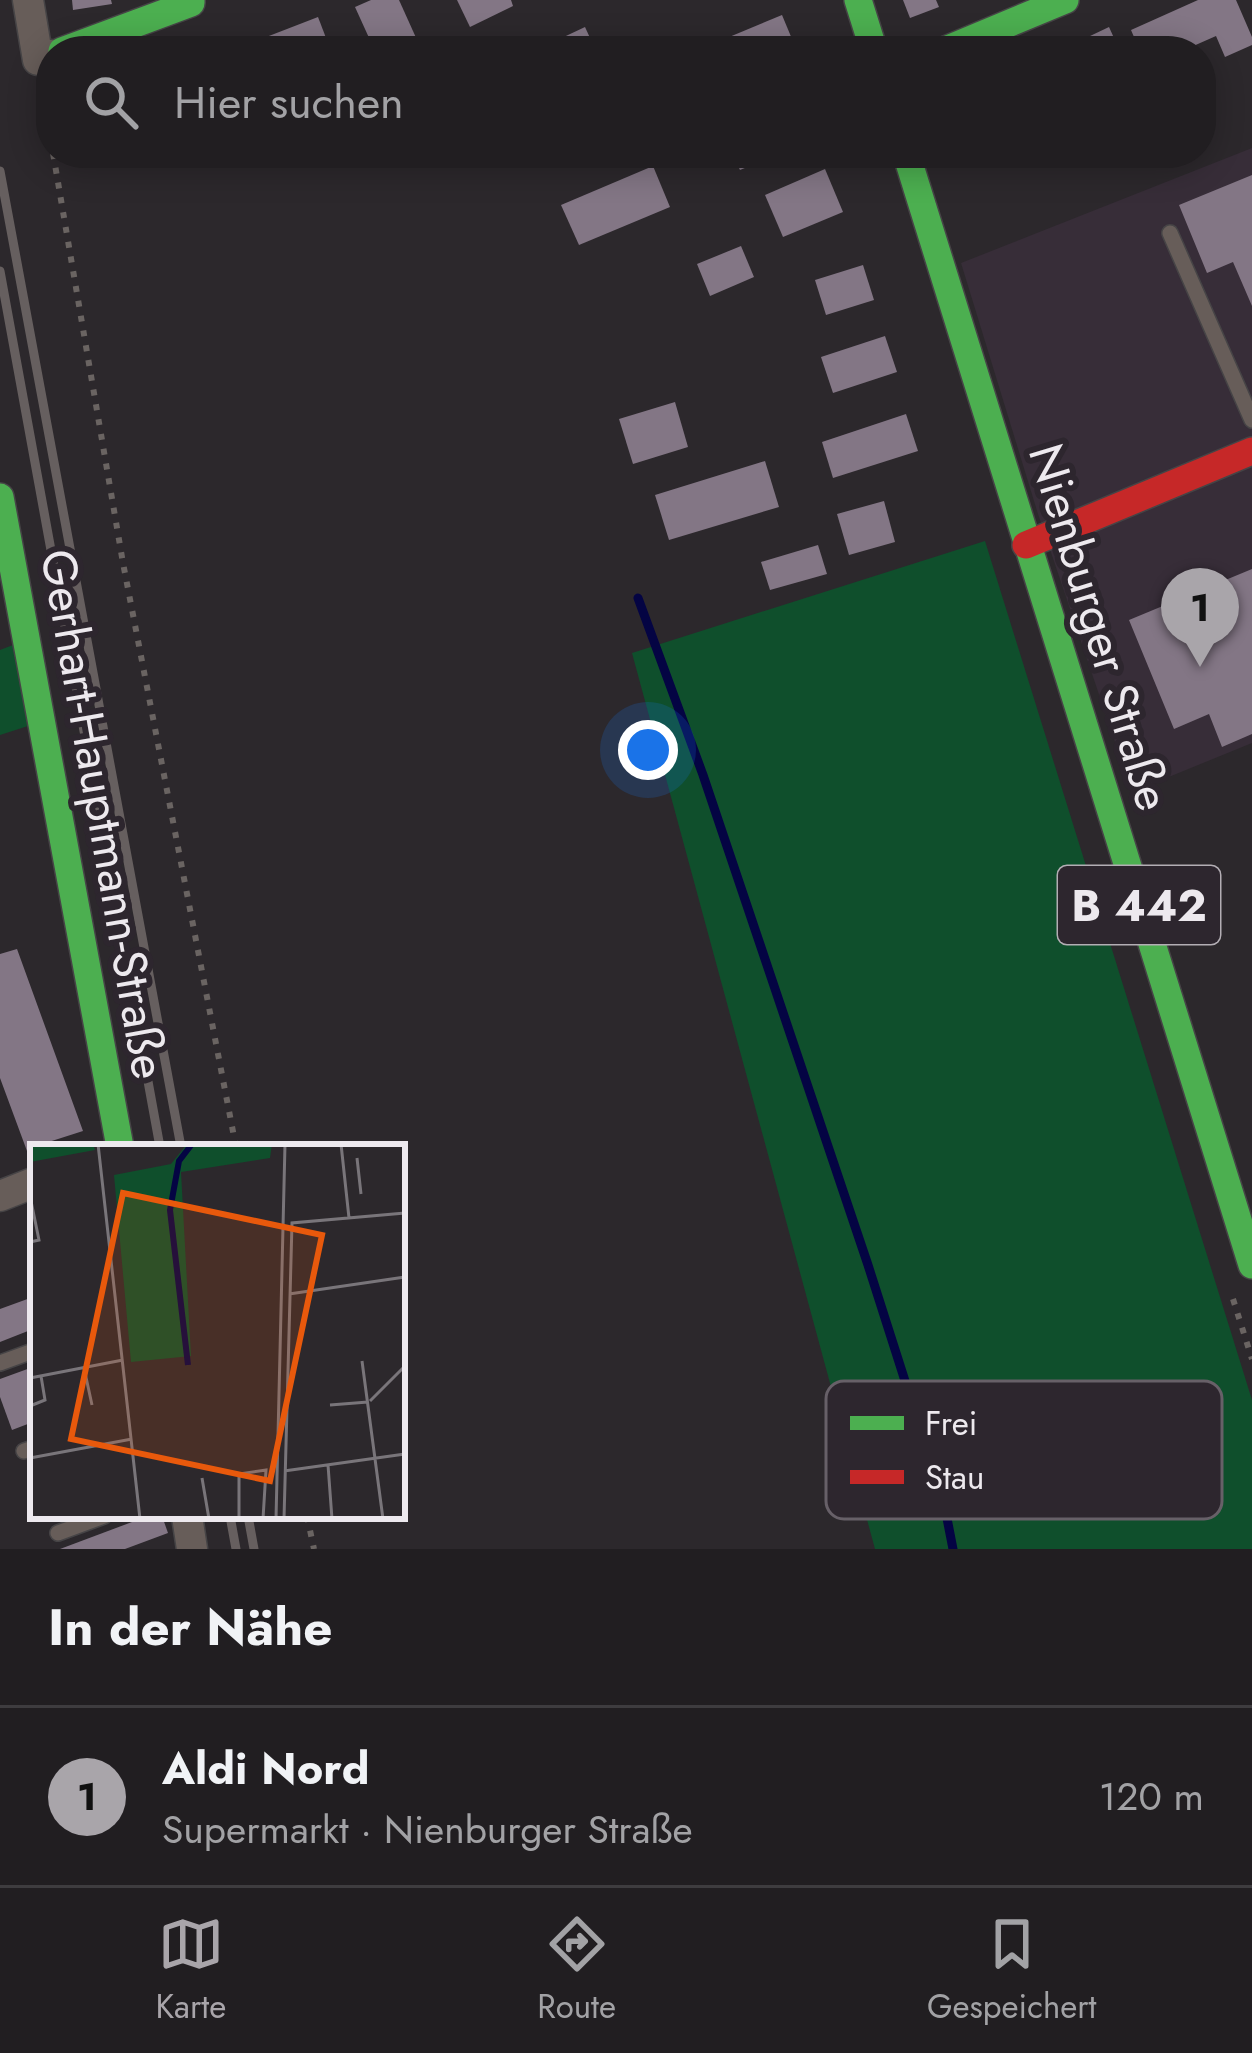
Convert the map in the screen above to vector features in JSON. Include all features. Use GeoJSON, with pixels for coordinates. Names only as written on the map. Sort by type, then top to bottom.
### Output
{"type":"FeatureCollection","features":[{"type":"Feature","properties":{"kind":"main road"},"geometry":{"type":"LineString","coordinates":[[102,36],[191,0]]}},
{"type":"Feature","properties":{"kind":"main road"},"geometry":{"type":"LineString","coordinates":[[858,0],[869,36]]}},
{"type":"Feature","properties":{"kind":"main road"},"geometry":{"type":"LineString","coordinates":[[979,36],[1065,0]]}},
{"type":"Feature","properties":{"kind":"main road","name":"Nienburger Straße"},"geometry":{"type":"LineString","coordinates":[[911,168],[1252,1265]]}},
{"type":"Feature","properties":{"kind":"main road"},"geometry":{"type":"LineString","coordinates":[[1027,545],[1252,451]]}},
{"type":"Feature","properties":{"kind":"main road","name":"Gerhart-Hauptmann-Straße"},"geometry":{"type":"LineString","coordinates":[[0,497],[119,1144]]}},
{"type":"Feature","properties":{"kind":"street"},"geometry":{"type":"LineString","coordinates":[[28,0],[42,36]]}},
{"type":"Feature","properties":{"kind":"street"},"geometry":{"type":"LineString","coordinates":[[0,1196],[30,1184]]}},
{"type":"Feature","properties":{"kind":"street"},"geometry":{"type":"LineString","coordinates":[[187,1519],[192,1549]]}},
{"type":"Feature","properties":{"kind":"lane"},"geometry":{"type":"LineString","coordinates":[[1170,233],[1252,420]]}},
{"type":"Feature","properties":{"kind":"lane"},"geometry":{"type":"LineString","coordinates":[[0,1363],[30,1352]]}},
{"type":"Feature","properties":{"kind":"lane"},"geometry":{"type":"LineString","coordinates":[[58,1533],[96,1519]]}},
{"type":"Feature","properties":{"kind":"path"},"geometry":{"type":"LineString","coordinates":[[56,168],[123,563],[235,1144]]}},
{"type":"Feature","properties":{"kind":"path"},"geometry":{"type":"LineString","coordinates":[[308,1519],[314,1549]]}},
{"type":"Feature","properties":{"kind":"shaded area"},"geometry":{"type":"Polygon","coordinates":[[[1252,148],[1252,743],[1132,792],[1038,514],[961,263],[1201,168],[1216,168],[1216,162],[1252,148]]]}},
{"type":"Feature","properties":{"kind":"green space"},"geometry":{"type":"Polygon","coordinates":[[[985,541],[1252,1400],[1252,1549],[875,1549],[867,1519],[1222,1519],[1222,1381],[829,1381],[632,653],[985,541]]]}},
{"type":"Feature","properties":{"kind":"green space"},"geometry":{"type":"Polygon","coordinates":[[[13,645],[28,726],[0,735],[0,650],[13,645]]]}},
{"type":"Feature","properties":{"kind":"building"},"geometry":{"type":"Polygon","coordinates":[[[72,0],[111,0],[112,4],[73,10],[72,0]]]}},
{"type":"Feature","properties":{"kind":"building"},"geometry":{"type":"Polygon","coordinates":[[[371,0],[399,0],[415,36],[368,36],[355,7],[371,0]]]}},
{"type":"Feature","properties":{"kind":"building"},"geometry":{"type":"Polygon","coordinates":[[[457,0],[511,0],[513,6],[470,27],[457,0]]]}},
{"type":"Feature","properties":{"kind":"building"},"geometry":{"type":"Polygon","coordinates":[[[903,0],[936,0],[939,7],[910,18],[903,0]]]}},
{"type":"Feature","properties":{"kind":"building"},"geometry":{"type":"Polygon","coordinates":[[[1198,0],[1236,0],[1252,45],[1225,57],[1216,36],[1134,36],[1131,30],[1198,0]]]}},
{"type":"Feature","properties":{"kind":"building"},"geometry":{"type":"Polygon","coordinates":[[[782,15],[791,36],[732,36],[782,15]]]}},
{"type":"Feature","properties":{"kind":"building"},"geometry":{"type":"Polygon","coordinates":[[[318,17],[325,36],[269,36],[318,17]]]}},
{"type":"Feature","properties":{"kind":"building"},"geometry":{"type":"Polygon","coordinates":[[[585,27],[589,36],[566,36],[585,27]]]}},
{"type":"Feature","properties":{"kind":"building"},"geometry":{"type":"Polygon","coordinates":[[[1109,27],[1113,36],[1090,36],[1109,27]]]}},
{"type":"Feature","properties":{"kind":"building"},"geometry":{"type":"Polygon","coordinates":[[[654,168],[670,207],[579,245],[561,205],[654,168]]]}},
{"type":"Feature","properties":{"kind":"building"},"geometry":{"type":"Polygon","coordinates":[[[825,169],[843,212],[783,237],[765,195],[825,169]]]}},
{"type":"Feature","properties":{"kind":"building"},"geometry":{"type":"Polygon","coordinates":[[[1252,175],[1252,306],[1233,262],[1207,273],[1179,205],[1252,175]]]}},
{"type":"Feature","properties":{"kind":"building"},"geometry":{"type":"Polygon","coordinates":[[[741,246],[754,277],[710,296],[697,264],[741,246]]]}},
{"type":"Feature","properties":{"kind":"building"},"geometry":{"type":"Polygon","coordinates":[[[863,265],[874,300],[826,315],[815,280],[863,265]]]}},
{"type":"Feature","properties":{"kind":"building"},"geometry":{"type":"Polygon","coordinates":[[[885,336],[897,372],[833,393],[821,357],[885,336]]]}},
{"type":"Feature","properties":{"kind":"building"},"geometry":{"type":"Polygon","coordinates":[[[675,402],[688,447],[633,464],[619,419],[675,402]]]}},
{"type":"Feature","properties":{"kind":"building"},"geometry":{"type":"Polygon","coordinates":[[[906,414],[918,451],[833,478],[822,442],[906,414]]]}},
{"type":"Feature","properties":{"kind":"building"},"geometry":{"type":"Polygon","coordinates":[[[765,461],[779,507],[669,540],[655,495],[765,461]]]}},
{"type":"Feature","properties":{"kind":"building"},"geometry":{"type":"Polygon","coordinates":[[[884,501],[895,542],[849,555],[837,514],[884,501]]]}},
{"type":"Feature","properties":{"kind":"building"},"geometry":{"type":"Polygon","coordinates":[[[818,545],[827,574],[770,590],[761,562],[818,545]]]}},
{"type":"Feature","properties":{"kind":"building"},"geometry":{"type":"Polygon","coordinates":[[[1252,569],[1252,734],[1222,747],[1209,714],[1174,729],[1129,620],[1252,569]]]}},
{"type":"Feature","properties":{"kind":"building"},"geometry":{"type":"Polygon","coordinates":[[[17,949],[83,1131],[30,1144],[27,1151],[0,1078],[0,954],[17,949]]]}},
{"type":"Feature","properties":{"kind":"building"},"geometry":{"type":"Polygon","coordinates":[[[30,1298],[30,1330],[0,1342],[0,1309],[30,1298]]]}},
{"type":"Feature","properties":{"kind":"building"},"geometry":{"type":"Polygon","coordinates":[[[30,1368],[30,1423],[12,1430],[0,1397],[0,1379],[30,1368]]]}},
{"type":"Feature","properties":{"kind":"building"},"geometry":{"type":"Polygon","coordinates":[[[140,1519],[163,1519],[168,1533],[125,1549],[60,1549],[140,1519]]]}},
{"type":"Feature","properties":{"kind":"waterway"},"geometry":{"type":"LineString","coordinates":[[638,598],[703,775],[905,1381]]}},
{"type":"Feature","properties":{"kind":"waterway"},"geometry":{"type":"LineString","coordinates":[[947,1519],[953,1549]]}},
{"type":"Feature","properties":{"kind":"railway"},"geometry":{"type":"LineString","coordinates":[[0,171],[180,1144]]}},
{"type":"Feature","properties":{"kind":"railway"},"geometry":{"type":"LineString","coordinates":[[0,271],[159,1144]]}},
{"type":"Feature","properties":{"kind":"railway"},"geometry":{"type":"LineString","coordinates":[[231,1519],[236,1549]]}},
{"type":"Feature","properties":{"kind":"railway"},"geometry":{"type":"LineString","coordinates":[[249,1519],[254,1549]]}},
{"type":"Feature","properties":{"kind":"traffic: fast"},"geometry":{"type":"LineString","coordinates":[[102,36],[191,0]]}},
{"type":"Feature","properties":{"kind":"traffic: fast"},"geometry":{"type":"LineString","coordinates":[[858,0],[869,36]]}},
{"type":"Feature","properties":{"kind":"traffic: fast"},"geometry":{"type":"LineString","coordinates":[[979,36],[1065,0]]}},
{"type":"Feature","properties":{"kind":"traffic: fast"},"geometry":{"type":"LineString","coordinates":[[911,168],[1252,1265]]}},
{"type":"Feature","properties":{"kind":"traffic: fast"},"geometry":{"type":"LineString","coordinates":[[0,497],[119,1144]]}},
{"type":"Feature","properties":{"kind":"traffic: jam"},"geometry":{"type":"LineString","coordinates":[[1026,545],[1252,451]]}},
{"type":"Feature","properties":{"kind":"place","name":"Aldi Nord"},"geometry":{"type":"Point","coordinates":[1200,667]}}]}
